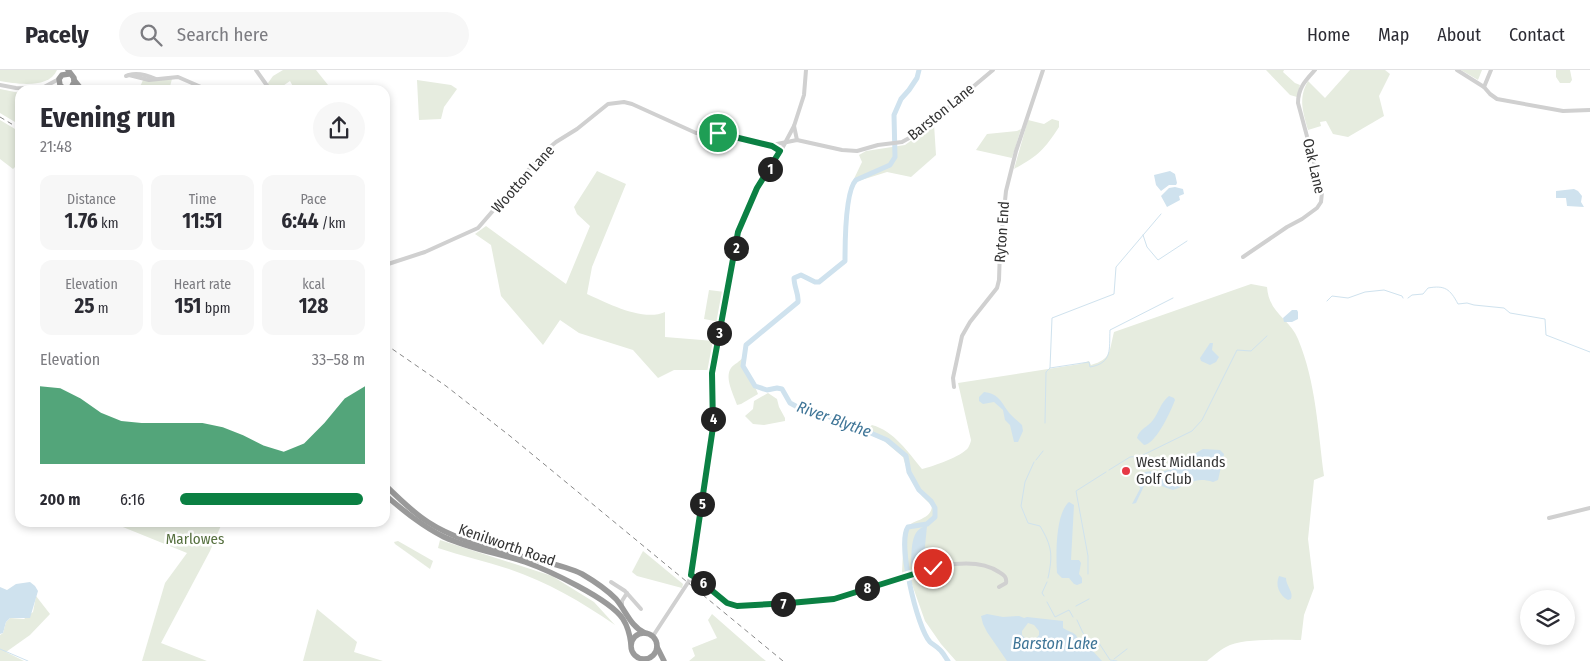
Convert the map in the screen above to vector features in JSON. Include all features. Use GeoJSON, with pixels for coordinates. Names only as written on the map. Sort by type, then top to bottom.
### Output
{"type":"FeatureCollection","features":[{"type":"Feature","properties":{"kind":"highway"},"geometry":{"type":"LineString","coordinates":[[61,70],[59,78],[61,85]]}},
{"type":"Feature","properties":{"kind":"highway"},"geometry":{"type":"LineString","coordinates":[[59,78],[69,72],[78,85]]}},
{"type":"Feature","properties":{"kind":"highway"},"geometry":{"type":"LineString","coordinates":[[73,85],[74,80]]}},
{"type":"Feature","properties":{"kind":"highway","name":"Kenilworth Road"},"geometry":{"type":"LineString","coordinates":[[390,490],[414,512],[447,532],[487,547],[577,571],[610,594],[634,627],[645,633]]}},
{"type":"Feature","properties":{"kind":"highway","name":"Kenilworth Road"},"geometry":{"type":"LineString","coordinates":[[390,499],[410,517],[444,537],[525,562],[555,574],[584,590],[611,608],[622,618],[630,634],[631,644]]}},
{"type":"Feature","properties":{"kind":"highway"},"geometry":{"type":"LineString","coordinates":[[654,661],[636,657],[633,653],[631,644],[636,636],[645,633],[653,636],[664,661]]}},
{"type":"Feature","properties":{"kind":"highway"},"geometry":{"type":"LineString","coordinates":[[646,659],[654,655],[657,647]]}},
{"type":"Feature","properties":{"kind":"street"},"geometry":{"type":"LineString","coordinates":[[256,70],[267,85]]}},
{"type":"Feature","properties":{"kind":"street"},"geometry":{"type":"LineString","coordinates":[[653,636],[691,575],[713,427],[712,373],[738,232],[757,188],[794,126],[804,95],[806,70]]}},
{"type":"Feature","properties":{"kind":"street","name":"Barston Lane"},"geometry":{"type":"LineString","coordinates":[[784,142],[797,140],[848,151],[902,142],[918,134],[993,70]]}},
{"type":"Feature","properties":{"kind":"street","name":"Ryton End"},"geometry":{"type":"LineString","coordinates":[[954,387],[953,378],[962,336],[970,322],[997,288],[1006,191],[1016,151],[1043,70]]}},
{"type":"Feature","properties":{"kind":"street","name":"Oak Lane"},"geometry":{"type":"LineString","coordinates":[[1243,257],[1302,219],[1317,208],[1321,202],[1322,192],[1298,103],[1298,94],[1302,84],[1315,70]]}},
{"type":"Feature","properties":{"kind":"street"},"geometry":{"type":"LineString","coordinates":[[1457,70],[1501,100],[1563,111],[1590,110]]}},
{"type":"Feature","properties":{"kind":"street"},"geometry":{"type":"LineString","coordinates":[[1484,87],[1491,70]]}},
{"type":"Feature","properties":{"kind":"street"},"geometry":{"type":"LineString","coordinates":[[127,76],[158,80],[178,77],[196,85]]}},
{"type":"Feature","properties":{"kind":"street"},"geometry":{"type":"LineString","coordinates":[[46,85],[59,78]]}},
{"type":"Feature","properties":{"kind":"street"},"geometry":{"type":"LineString","coordinates":[[0,85],[15,88]]}},
{"type":"Feature","properties":{"kind":"street","name":"Wootton Lane"},"geometry":{"type":"LineString","coordinates":[[390,264],[425,252],[478,228],[551,145],[577,129],[608,104],[624,102],[632,104],[696,133],[718,133],[772,146],[780,151]]}},
{"type":"Feature","properties":{"kind":"street"},"geometry":{"type":"LineString","coordinates":[[794,126],[797,140]]}},
{"type":"Feature","properties":{"kind":"street"},"geometry":{"type":"LineString","coordinates":[[772,146],[784,142]]}},
{"type":"Feature","properties":{"kind":"street"},"geometry":{"type":"LineString","coordinates":[[1549,518],[1590,508]]}},
{"type":"Feature","properties":{"kind":"street"},"geometry":{"type":"LineString","coordinates":[[691,575],[727,603],[737,606],[834,599],[918,572],[962,563],[988,565],[1006,577],[1006,584],[999,587]]}},
{"type":"Feature","properties":{"kind":"street"},"geometry":{"type":"LineString","coordinates":[[612,582],[640,609]]}},
{"type":"Feature","properties":{"kind":"street","name":"Kenilworth Road"},"geometry":{"type":"LineString","coordinates":[[610,594],[617,597],[626,594]]}},
{"type":"Feature","properties":{"kind":"street"},"geometry":{"type":"LineString","coordinates":[[622,608],[626,594]]}},
{"type":"Feature","properties":{"kind":"green space"},"geometry":{"type":"Polygon","coordinates":[[[0,70],[57,70],[53,76],[40,83],[23,84],[0,81],[0,70]]]}},
{"type":"Feature","properties":{"kind":"green space"},"geometry":{"type":"Polygon","coordinates":[[[283,70],[316,70],[328,85],[292,85],[290,81],[284,85],[267,85],[273,76],[283,70]]]}},
{"type":"Feature","properties":{"kind":"green space"},"geometry":{"type":"Polygon","coordinates":[[[1266,70],[1284,70],[1283,72],[1300,85],[1297,97],[1290,95],[1266,70]]]}},
{"type":"Feature","properties":{"kind":"green space"},"geometry":{"type":"Polygon","coordinates":[[[1350,70],[1385,70],[1390,74],[1379,96],[1384,116],[1348,137],[1333,134],[1326,121],[1320,122],[1321,126],[1308,130],[1302,99],[1308,81],[1325,98],[1350,70]]]}},
{"type":"Feature","properties":{"kind":"green space"},"geometry":{"type":"Polygon","coordinates":[[[1461,70],[1482,70],[1478,80],[1461,70]]]}},
{"type":"Feature","properties":{"kind":"green space"},"geometry":{"type":"Polygon","coordinates":[[[1556,70],[1570,70],[1572,80],[1570,83],[1560,83],[1556,77],[1556,70]]]}},
{"type":"Feature","properties":{"kind":"green space"},"geometry":{"type":"Polygon","coordinates":[[[172,79],[170,85],[141,85],[143,80],[172,79]]]}},
{"type":"Feature","properties":{"kind":"green space"},"geometry":{"type":"Polygon","coordinates":[[[417,80],[451,85],[457,89],[444,107],[441,119],[419,120],[417,80]]]}},
{"type":"Feature","properties":{"kind":"green space"},"geometry":{"type":"Polygon","coordinates":[[[0,89],[15,92],[15,122],[0,113],[0,89]]]}},
{"type":"Feature","properties":{"kind":"green space"},"geometry":{"type":"Polygon","coordinates":[[[1052,119],[1059,121],[1059,127],[1049,141],[1035,156],[1014,169],[1028,120],[1044,124],[1052,119]]]}},
{"type":"Feature","properties":{"kind":"green space"},"geometry":{"type":"Polygon","coordinates":[[[0,120],[15,129],[15,167],[13,169],[0,159],[0,120]]]}},
{"type":"Feature","properties":{"kind":"green space"},"geometry":{"type":"Polygon","coordinates":[[[934,124],[936,155],[911,177],[887,172],[852,183],[862,162],[859,155],[866,151],[905,145],[934,124]]]}},
{"type":"Feature","properties":{"kind":"green space"},"geometry":{"type":"Polygon","coordinates":[[[1021,129],[1012,158],[976,150],[987,134],[1021,129]]]}},
{"type":"Feature","properties":{"kind":"green space"},"geometry":{"type":"Polygon","coordinates":[[[597,171],[626,184],[592,267],[587,294],[636,313],[646,315],[665,312],[665,337],[714,341],[710,370],[674,370],[658,378],[633,350],[579,333],[560,320],[543,345],[501,296],[491,245],[475,234],[486,226],[566,284],[590,226],[577,214],[574,207],[597,171]]]}},
{"type":"Feature","properties":{"kind":"green space","name":"West Midlands Golf Club"},"geometry":{"type":"Polygon","coordinates":[[[1251,284],[1267,287],[1272,304],[1298,339],[1309,372],[1316,407],[1324,476],[1314,480],[1308,539],[1314,588],[1304,615],[1301,640],[1262,640],[1233,644],[1219,651],[1207,661],[956,661],[925,621],[908,573],[902,573],[904,530],[907,526],[928,515],[932,506],[922,496],[909,476],[903,457],[884,441],[864,431],[872,425],[887,432],[906,449],[922,469],[939,464],[965,451],[971,441],[958,383],[1089,361],[1091,365],[1098,363],[1106,357],[1114,332],[1251,284]]]}},
{"type":"Feature","properties":{"kind":"green space"},"geometry":{"type":"Polygon","coordinates":[[[709,290],[725,292],[720,322],[704,319],[709,290]]]}},
{"type":"Feature","properties":{"kind":"green space"},"geometry":{"type":"Polygon","coordinates":[[[743,357],[746,372],[758,394],[737,405],[729,381],[729,372],[743,357]]]}},
{"type":"Feature","properties":{"kind":"green space"},"geometry":{"type":"Polygon","coordinates":[[[768,393],[777,399],[785,421],[764,425],[753,424],[745,416],[753,409],[754,401],[768,393]]]}},
{"type":"Feature","properties":{"kind":"green space","name":"Marlowes"},"geometry":{"type":"Polygon","coordinates":[[[123,527],[220,527],[210,551],[161,643],[207,661],[142,661],[165,583],[187,553],[123,527]]]}},
{"type":"Feature","properties":{"kind":"green space"},"geometry":{"type":"Polygon","coordinates":[[[440,540],[552,576],[594,602],[615,625],[590,608],[551,586],[509,569],[438,548],[440,540]]]}},
{"type":"Feature","properties":{"kind":"green space"},"geometry":{"type":"Polygon","coordinates":[[[398,541],[433,561],[430,569],[395,544],[394,542],[398,541]]]}},
{"type":"Feature","properties":{"kind":"green space"},"geometry":{"type":"Polygon","coordinates":[[[643,551],[683,584],[682,588],[637,576],[632,572],[643,551]]]}},
{"type":"Feature","properties":{"kind":"green space"},"geometry":{"type":"Polygon","coordinates":[[[36,596],[50,614],[30,635],[6,652],[24,661],[0,661],[0,635],[3,633],[6,622],[10,618],[24,619],[33,612],[36,596]]]}},
{"type":"Feature","properties":{"kind":"green space"},"geometry":{"type":"Polygon","coordinates":[[[317,609],[357,642],[354,652],[383,661],[303,661],[317,609]]]}},
{"type":"Feature","properties":{"kind":"green space"},"geometry":{"type":"Polygon","coordinates":[[[712,614],[766,661],[689,661],[695,656],[692,648],[717,638],[708,620],[712,614]]]}},
{"type":"Feature","properties":{"kind":"water"},"geometry":{"type":"Polygon","coordinates":[[[1170,171],[1175,174],[1177,183],[1176,185],[1169,185],[1161,191],[1156,185],[1154,175],[1170,171]]]}},
{"type":"Feature","properties":{"kind":"water"},"geometry":{"type":"Polygon","coordinates":[[[1169,188],[1183,189],[1184,194],[1179,196],[1180,200],[1167,207],[1161,196],[1169,188]]]}},
{"type":"Feature","properties":{"kind":"water"},"geometry":{"type":"Polygon","coordinates":[[[1574,189],[1582,196],[1581,202],[1584,207],[1567,206],[1566,198],[1556,198],[1556,191],[1574,189]]]}},
{"type":"Feature","properties":{"kind":"water"},"geometry":{"type":"Polygon","coordinates":[[[1292,310],[1297,310],[1298,319],[1292,322],[1284,322],[1283,318],[1292,310]]]}},
{"type":"Feature","properties":{"kind":"water"},"geometry":{"type":"Polygon","coordinates":[[[1210,343],[1213,343],[1212,350],[1219,357],[1216,362],[1210,365],[1201,361],[1200,358],[1210,343]]]}},
{"type":"Feature","properties":{"kind":"water"},"geometry":{"type":"Polygon","coordinates":[[[984,392],[998,398],[1010,414],[1022,425],[1023,431],[1018,442],[1014,442],[1010,425],[1005,420],[1003,410],[994,402],[983,404],[979,401],[979,397],[984,392]]]}},
{"type":"Feature","properties":{"kind":"water"},"geometry":{"type":"Polygon","coordinates":[[[1169,396],[1175,400],[1167,419],[1153,439],[1144,445],[1137,438],[1138,435],[1153,420],[1169,396]]]}},
{"type":"Feature","properties":{"kind":"water"},"geometry":{"type":"Polygon","coordinates":[[[1203,449],[1220,450],[1224,454],[1218,480],[1213,482],[1207,480],[1196,481],[1173,490],[1156,484],[1144,486],[1136,503],[1132,504],[1140,489],[1138,478],[1140,474],[1168,470],[1203,449]]]}},
{"type":"Feature","properties":{"kind":"water"},"geometry":{"type":"Polygon","coordinates":[[[1069,502],[1074,505],[1071,560],[1079,560],[1081,563],[1079,574],[1082,578],[1082,583],[1077,585],[1069,578],[1062,578],[1057,573],[1059,525],[1064,508],[1069,502]]]}},
{"type":"Feature","properties":{"kind":"water"},"geometry":{"type":"Polygon","coordinates":[[[927,526],[925,546],[928,563],[921,567],[913,568],[911,564],[915,535],[921,528],[927,526]]]}},
{"type":"Feature","properties":{"kind":"water"},"geometry":{"type":"Polygon","coordinates":[[[1279,576],[1286,578],[1292,596],[1291,599],[1288,600],[1280,593],[1277,583],[1279,576]]]}},
{"type":"Feature","properties":{"kind":"water"},"geometry":{"type":"Polygon","coordinates":[[[30,582],[38,591],[30,618],[10,618],[6,622],[3,633],[0,634],[0,587],[7,590],[16,584],[30,582]]]}},
{"type":"Feature","properties":{"kind":"water","name":"Barston Lake"},"geometry":{"type":"Polygon","coordinates":[[[987,614],[1003,617],[1019,616],[1063,621],[1063,628],[1076,636],[1079,646],[1090,648],[1102,661],[1007,661],[987,632],[981,616],[987,614]],[[1028,623],[1022,631],[1022,635],[1027,640],[1035,640],[1039,635],[1039,631],[1034,625],[1028,623]]]}},
{"type":"Feature","properties":{"kind":"waterway","name":"River Blythe"},"geometry":{"type":"LineString","coordinates":[[919,70],[917,78],[901,99],[894,115],[895,157],[890,165],[856,180],[852,186],[846,218],[845,261],[819,282],[801,275],[794,278],[798,302],[746,345],[743,366],[755,386],[767,390],[782,389],[790,403],[805,411],[828,416],[851,428],[865,430],[887,440],[906,456],[909,472],[919,490],[931,501],[935,508],[935,517],[927,524],[908,527],[905,536],[910,585],[914,604],[925,634],[948,661]]}},
{"type":"Feature","properties":{"kind":"waterway"},"geometry":{"type":"LineString","coordinates":[[1045,423],[1046,372],[1050,368],[1052,318],[1114,294],[1116,267],[1161,214]]}},
{"type":"Feature","properties":{"kind":"waterway"},"geometry":{"type":"LineString","coordinates":[[1143,235],[1147,247],[1158,260],[1187,241]]}},
{"type":"Feature","properties":{"kind":"waterway"},"geometry":{"type":"LineString","coordinates":[[1408,298],[1412,295],[1423,294],[1428,288],[1443,288],[1452,295],[1458,304],[1467,303],[1504,308],[1510,313],[1545,319],[1546,335],[1590,352]]}},
{"type":"Feature","properties":{"kind":"waterway"},"geometry":{"type":"LineString","coordinates":[[1327,301],[1332,296],[1348,298],[1365,292],[1384,290],[1403,298]]}},
{"type":"Feature","properties":{"kind":"waterway"},"geometry":{"type":"LineString","coordinates":[[1050,368],[1089,362],[1090,367],[1103,362],[1108,354],[1110,330],[1173,298]]}},
{"type":"Feature","properties":{"kind":"waterway"},"geometry":{"type":"LineString","coordinates":[[1109,470],[1130,457],[1141,456],[1192,431],[1202,420],[1237,350],[1251,351],[1267,336]]}},
{"type":"Feature","properties":{"kind":"waterway"},"geometry":{"type":"LineString","coordinates":[[1036,460],[1043,451]]}},
{"type":"Feature","properties":{"kind":"waterway"},"geometry":{"type":"LineString","coordinates":[[1034,462],[1025,482],[1021,506],[1028,523],[1040,526],[1047,539],[1051,557],[1048,578]]}},
{"type":"Feature","properties":{"kind":"waterway"},"geometry":{"type":"LineString","coordinates":[[1088,574],[1088,556],[1076,491],[1106,472]]}},
{"type":"Feature","properties":{"kind":"waterway"},"geometry":{"type":"LineString","coordinates":[[1044,596],[1042,593],[1047,582]]}},
{"type":"Feature","properties":{"kind":"waterway"},"geometry":{"type":"LineString","coordinates":[[1076,606],[1089,599]]}},
{"type":"Feature","properties":{"kind":"waterway"},"geometry":{"type":"LineString","coordinates":[[1047,602],[1055,617],[1069,610],[1073,617]]}},
{"type":"Feature","properties":{"kind":"waterway"},"geometry":{"type":"LineString","coordinates":[[1077,620],[1083,633],[1089,639]]}},
{"type":"Feature","properties":{"kind":"waterway"},"geometry":{"type":"LineString","coordinates":[[1092,639],[1097,640],[1110,660],[1117,661]]}},
{"type":"Feature","properties":{"kind":"waterway"},"geometry":{"type":"LineString","coordinates":[[0,649],[28,661]]}},
{"type":"Feature","properties":{"kind":"waterway"},"geometry":{"type":"LineString","coordinates":[[1114,659],[1127,649]]}},
{"type":"Feature","properties":{"kind":"railway"},"geometry":{"type":"LineString","coordinates":[[0,117],[15,126]]}},
{"type":"Feature","properties":{"kind":"railway"},"geometry":{"type":"LineString","coordinates":[[390,347],[446,386],[510,436],[783,661]]}},
{"type":"Feature","properties":{"kind":"place","name":"West Midlands Golf Club"},"geometry":{"type":"Point","coordinates":[1126,471]}},
{"type":"Feature","properties":{"kind":"route"},"geometry":{"type":"LineString","coordinates":[[718,133],[772,146],[780,151],[775,162],[757,188],[738,232],[712,373],[713,427],[691,575],[727,603],[737,606],[834,599],[933,568]]}}]}
